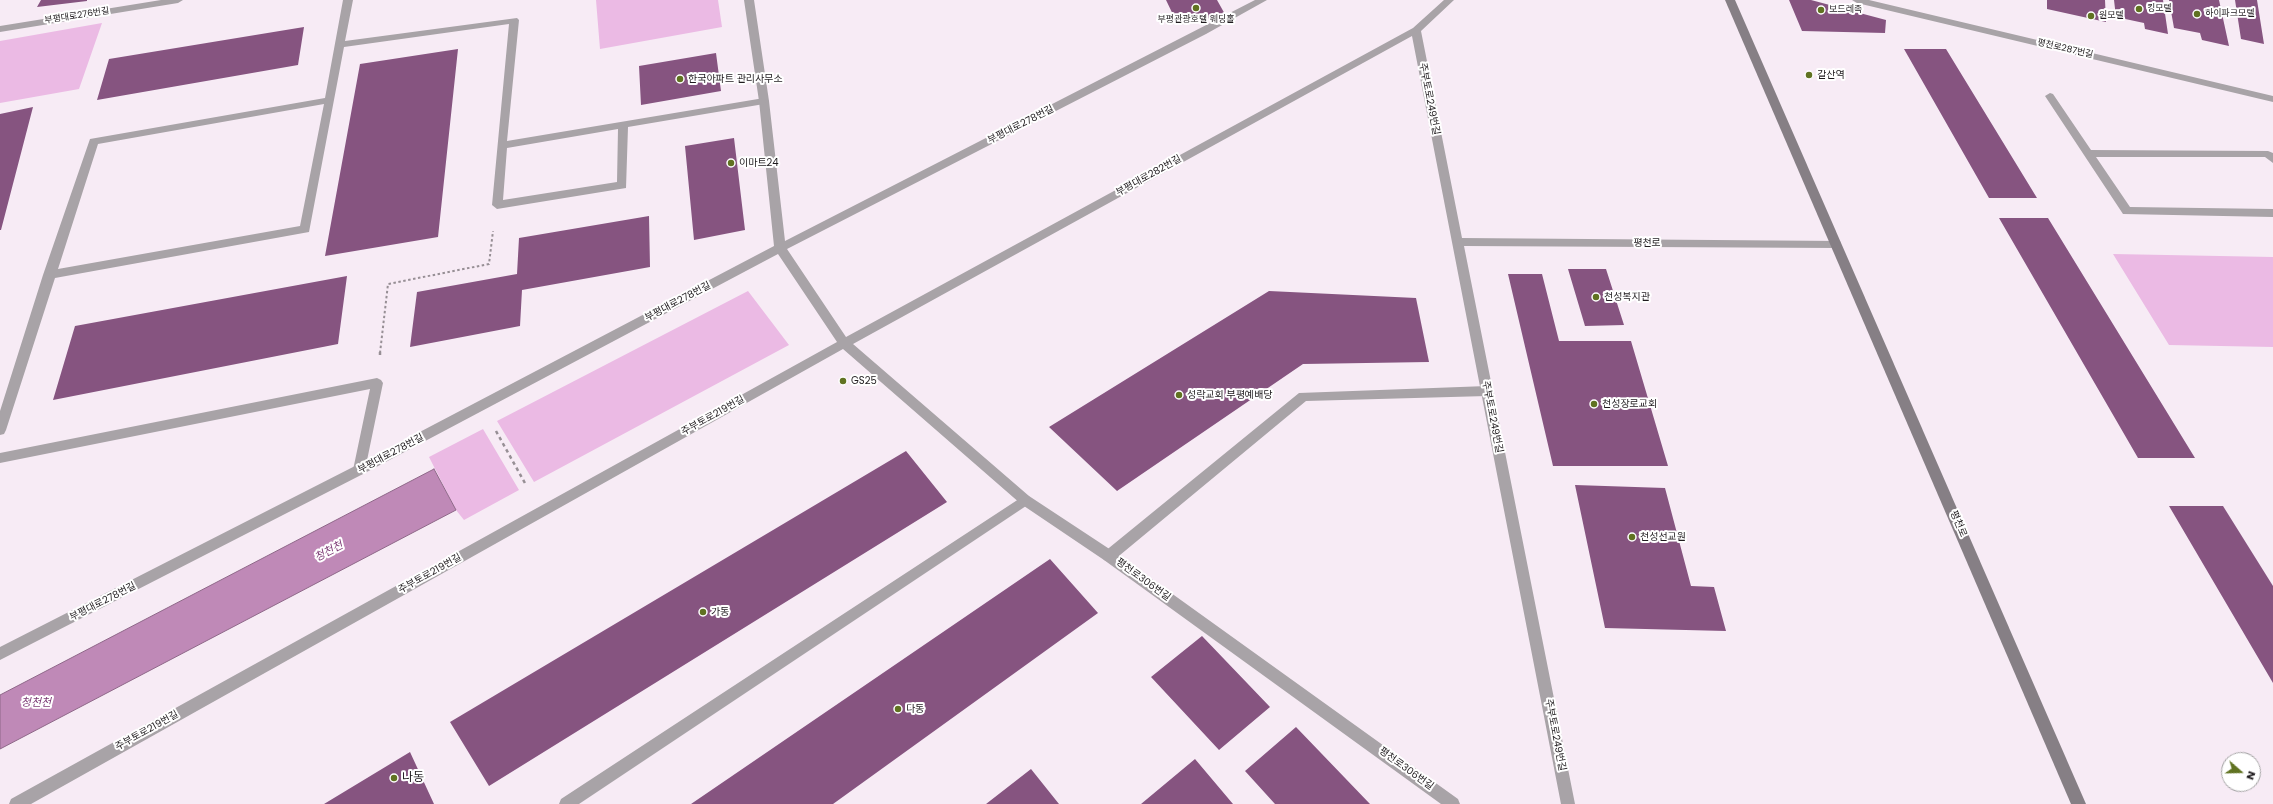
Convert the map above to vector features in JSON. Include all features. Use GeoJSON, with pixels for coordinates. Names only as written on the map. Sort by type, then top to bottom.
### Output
{"type":"FeatureCollection","features":[{"type":"Feature","properties":{"kind":"main road","name":"평천로"},"geometry":{"type":"LineString","coordinates":[[1730,0],[2079,804]]}},
{"type":"Feature","properties":{"kind":"street","name":"부평대로276번길"},"geometry":{"type":"LineString","coordinates":[[0,29],[178,0]]}},
{"type":"Feature","properties":{"kind":"street"},"geometry":{"type":"LineString","coordinates":[[49,275],[305,229],[328,100],[348,0]]}},
{"type":"Feature","properties":{"kind":"street"},"geometry":{"type":"LineString","coordinates":[[749,0],[764,101],[780,248]]}},
{"type":"Feature","properties":{"kind":"street","name":"부평대로278번길"},"geometry":{"type":"LineString","coordinates":[[0,654],[359,470],[780,248],[1203,32],[1262,0]]}},
{"type":"Feature","properties":{"kind":"street","name":"부평대로282번길"},"geometry":{"type":"LineString","coordinates":[[844,343],[1416,30],[1449,0]]}},
{"type":"Feature","properties":{"kind":"street","name":"평천로287번길"},"geometry":{"type":"LineString","coordinates":[[1857,0],[2273,99]]}},
{"type":"Feature","properties":{"kind":"street"},"geometry":{"type":"LineString","coordinates":[[340,45],[514,20],[497,205],[622,185],[623,126]]}},
{"type":"Feature","properties":{"kind":"street","name":"주부토로249번길"},"geometry":{"type":"LineString","coordinates":[[1416,30],[1568,804]]}},
{"type":"Feature","properties":{"kind":"street"},"geometry":{"type":"LineString","coordinates":[[2050,96],[2128,211],[2273,213]]}},
{"type":"Feature","properties":{"kind":"street"},"geometry":{"type":"LineString","coordinates":[[0,430],[49,275],[94,141],[328,100]]}},
{"type":"Feature","properties":{"kind":"street"},"geometry":{"type":"LineString","coordinates":[[502,145],[623,126],[764,101]]}},
{"type":"Feature","properties":{"kind":"street"},"geometry":{"type":"LineString","coordinates":[[2089,153],[2268,154],[2273,160]]}},
{"type":"Feature","properties":{"kind":"street","name":"평천로"},"geometry":{"type":"LineString","coordinates":[[1457,242],[1836,244]]}},
{"type":"Feature","properties":{"kind":"street","name":"평천로306번길"},"geometry":{"type":"LineString","coordinates":[[780,248],[844,343],[1025,500],[1109,556],[1453,804]]}},
{"type":"Feature","properties":{"kind":"street","name":"주부토로219번길"},"geometry":{"type":"LineString","coordinates":[[16,804],[542,513],[844,343]]}},
{"type":"Feature","properties":{"kind":"street"},"geometry":{"type":"LineString","coordinates":[[0,458],[377,383],[359,470]]}},
{"type":"Feature","properties":{"kind":"street"},"geometry":{"type":"LineString","coordinates":[[1109,556],[1304,396],[1487,391]]}},
{"type":"Feature","properties":{"kind":"street"},"geometry":{"type":"LineString","coordinates":[[566,804],[1025,500]]}},
{"type":"Feature","properties":{"kind":"path"},"geometry":{"type":"LineString","coordinates":[[377,383],[388,284],[489,264],[497,205]]}},
{"type":"Feature","properties":{"kind":"path"},"geometry":{"type":"LineString","coordinates":[[482,406],[542,513]]}},
{"type":"Feature","properties":{"kind":"shaded area"},"geometry":{"type":"Polygon","coordinates":[[[596,0],[718,0],[722,27],[600,49],[596,0]]]}},
{"type":"Feature","properties":{"kind":"shaded area"},"geometry":{"type":"Polygon","coordinates":[[[102,23],[79,89],[0,103],[0,41],[102,23]]]}},
{"type":"Feature","properties":{"kind":"shaded area"},"geometry":{"type":"Polygon","coordinates":[[[2113,254],[2273,257],[2273,347],[2169,345],[2113,254]]]}},
{"type":"Feature","properties":{"kind":"shaded area"},"geometry":{"type":"Polygon","coordinates":[[[748,291],[789,345],[534,482],[497,421],[748,291]]]}},
{"type":"Feature","properties":{"kind":"shaded area"},"geometry":{"type":"Polygon","coordinates":[[[483,429],[519,490],[464,520],[456,510],[429,457],[483,429]]]}},
{"type":"Feature","properties":{"kind":"water","name":"청천천"},"geometry":{"type":"Polygon","coordinates":[[[434,469],[456,510],[0,749],[0,695],[434,469]]]}},
{"type":"Feature","properties":{"kind":"building"},"geometry":{"type":"Polygon","coordinates":[[[41,0],[87,0],[87,1],[37,7],[41,0]]]}},
{"type":"Feature","properties":{"kind":"building","name":"부평관광호텔 웨딩홀"},"geometry":{"type":"Polygon","coordinates":[[[1166,0],[1217,0],[1226,16],[1178,25],[1166,0]]]}},
{"type":"Feature","properties":{"kind":"building","name":"보드레족"},"geometry":{"type":"Polygon","coordinates":[[[1789,0],[1811,0],[1886,20],[1885,33],[1802,31],[1789,0]]]}},
{"type":"Feature","properties":{"kind":"building","name":"원모텔"},"geometry":{"type":"Polygon","coordinates":[[[2047,0],[2105,0],[2106,22],[2047,9],[2047,0]]]}},
{"type":"Feature","properties":{"kind":"building","name":"킹모텔"},"geometry":{"type":"Polygon","coordinates":[[[2114,0],[2163,0],[2168,34],[2145,29],[2144,23],[2116,17],[2114,0]]]}},
{"type":"Feature","properties":{"kind":"building","name":"하이파크모텔"},"geometry":{"type":"Polygon","coordinates":[[[2169,0],[2219,0],[2229,46],[2202,40],[2200,33],[2174,28],[2169,0]]]}},
{"type":"Feature","properties":{"kind":"building"},"geometry":{"type":"Polygon","coordinates":[[[2235,0],[2257,0],[2264,44],[2241,39],[2235,0]]]}},
{"type":"Feature","properties":{"kind":"building"},"geometry":{"type":"Polygon","coordinates":[[[304,27],[298,65],[97,100],[109,59],[304,27]]]}},
{"type":"Feature","properties":{"kind":"building"},"geometry":{"type":"Polygon","coordinates":[[[458,49],[438,237],[325,256],[360,64],[458,49]]]}},
{"type":"Feature","properties":{"kind":"building"},"geometry":{"type":"Polygon","coordinates":[[[1904,49],[1946,49],[2037,198],[1989,198],[1904,49]]]}},
{"type":"Feature","properties":{"kind":"building","name":"한국아파트 관리사무소"},"geometry":{"type":"Polygon","coordinates":[[[716,53],[721,91],[641,105],[639,66],[716,53]]]}},
{"type":"Feature","properties":{"kind":"building"},"geometry":{"type":"Polygon","coordinates":[[[33,107],[1,230],[0,230],[0,114],[33,107]]]}},
{"type":"Feature","properties":{"kind":"building"},"geometry":{"type":"Polygon","coordinates":[[[734,138],[745,230],[694,240],[685,146],[734,138]]]}},
{"type":"Feature","properties":{"kind":"building"},"geometry":{"type":"Polygon","coordinates":[[[649,216],[650,267],[522,290],[520,326],[410,347],[417,292],[517,274],[519,238],[649,216]]]}},
{"type":"Feature","properties":{"kind":"building"},"geometry":{"type":"Polygon","coordinates":[[[1999,218],[2048,218],[2195,458],[2138,458],[1999,218]]]}},
{"type":"Feature","properties":{"kind":"building","name":"천성복지관"},"geometry":{"type":"Polygon","coordinates":[[[1568,269],[1606,269],[1624,325],[1585,326],[1568,269]]]}},
{"type":"Feature","properties":{"kind":"building","name":"천성장로교회"},"geometry":{"type":"Polygon","coordinates":[[[1508,274],[1542,274],[1559,341],[1631,341],[1668,466],[1553,466],[1508,274]]]}},
{"type":"Feature","properties":{"kind":"building"},"geometry":{"type":"Polygon","coordinates":[[[347,276],[338,344],[53,400],[75,326],[347,276]]]}},
{"type":"Feature","properties":{"kind":"building","name":"성락교회 부평예배당"},"geometry":{"type":"Polygon","coordinates":[[[1269,291],[1416,298],[1429,362],[1303,364],[1117,491],[1049,427],[1269,291]]]}},
{"type":"Feature","properties":{"kind":"building","name":"가동"},"geometry":{"type":"Polygon","coordinates":[[[906,451],[947,502],[489,786],[450,722],[906,451]]]}},
{"type":"Feature","properties":{"kind":"building","name":"천성선교원"},"geometry":{"type":"Polygon","coordinates":[[[1575,485],[1665,488],[1691,586],[1714,587],[1726,631],[1605,628],[1575,485]]]}},
{"type":"Feature","properties":{"kind":"building"},"geometry":{"type":"Polygon","coordinates":[[[2169,506],[2223,506],[2273,586],[2273,683],[2169,506]]]}},
{"type":"Feature","properties":{"kind":"building","name":"다동"},"geometry":{"type":"Polygon","coordinates":[[[1050,559],[1098,613],[833,804],[691,804],[1050,559]]]}},
{"type":"Feature","properties":{"kind":"building"},"geometry":{"type":"Polygon","coordinates":[[[1202,636],[1270,707],[1219,750],[1151,677],[1202,636]]]}},
{"type":"Feature","properties":{"kind":"building"},"geometry":{"type":"Polygon","coordinates":[[[1296,727],[1370,804],[1275,804],[1245,771],[1296,727]]]}},
{"type":"Feature","properties":{"kind":"building","name":"나동"},"geometry":{"type":"Polygon","coordinates":[[[410,752],[434,804],[324,804],[410,752]]]}},
{"type":"Feature","properties":{"kind":"building"},"geometry":{"type":"Polygon","coordinates":[[[1195,759],[1233,804],[1141,804],[1195,759]]]}},
{"type":"Feature","properties":{"kind":"building"},"geometry":{"type":"Polygon","coordinates":[[[1031,769],[1059,804],[986,804],[1031,769]]]}},
{"type":"Feature","properties":{"kind":"place","name":"부평관광호텔 웨딩홀"},"geometry":{"type":"Point","coordinates":[1196,8]}},
{"type":"Feature","properties":{"kind":"place","name":"킹모텔"},"geometry":{"type":"Point","coordinates":[2139,9]}},
{"type":"Feature","properties":{"kind":"place","name":"보드레족"},"geometry":{"type":"Point","coordinates":[1821,10]}},
{"type":"Feature","properties":{"kind":"place","name":"하이파크모텔"},"geometry":{"type":"Point","coordinates":[2197,14]}},
{"type":"Feature","properties":{"kind":"place","name":"원모텔"},"geometry":{"type":"Point","coordinates":[2091,16]}},
{"type":"Feature","properties":{"kind":"place","name":"갈산역"},"geometry":{"type":"Point","coordinates":[1809,75]}},
{"type":"Feature","properties":{"kind":"place","name":"한국아파트 관리사무소"},"geometry":{"type":"Point","coordinates":[680,79]}},
{"type":"Feature","properties":{"kind":"place","name":"이마트24"},"geometry":{"type":"Point","coordinates":[731,163]}},
{"type":"Feature","properties":{"kind":"place","name":"천성복지관"},"geometry":{"type":"Point","coordinates":[1596,297]}},
{"type":"Feature","properties":{"kind":"place","name":"GS25"},"geometry":{"type":"Point","coordinates":[843,381]}},
{"type":"Feature","properties":{"kind":"place","name":"성락교회 부평예배당"},"geometry":{"type":"Point","coordinates":[1179,395]}},
{"type":"Feature","properties":{"kind":"place","name":"천성장로교회"},"geometry":{"type":"Point","coordinates":[1594,404]}},
{"type":"Feature","properties":{"kind":"place","name":"천성선교원"},"geometry":{"type":"Point","coordinates":[1632,537]}},
{"type":"Feature","properties":{"kind":"place","name":"가동"},"geometry":{"type":"Point","coordinates":[703,612]}},
{"type":"Feature","properties":{"kind":"place","name":"다동"},"geometry":{"type":"Point","coordinates":[898,709]}},
{"type":"Feature","properties":{"kind":"place","name":"나동"},"geometry":{"type":"Point","coordinates":[394,778]}}]}
